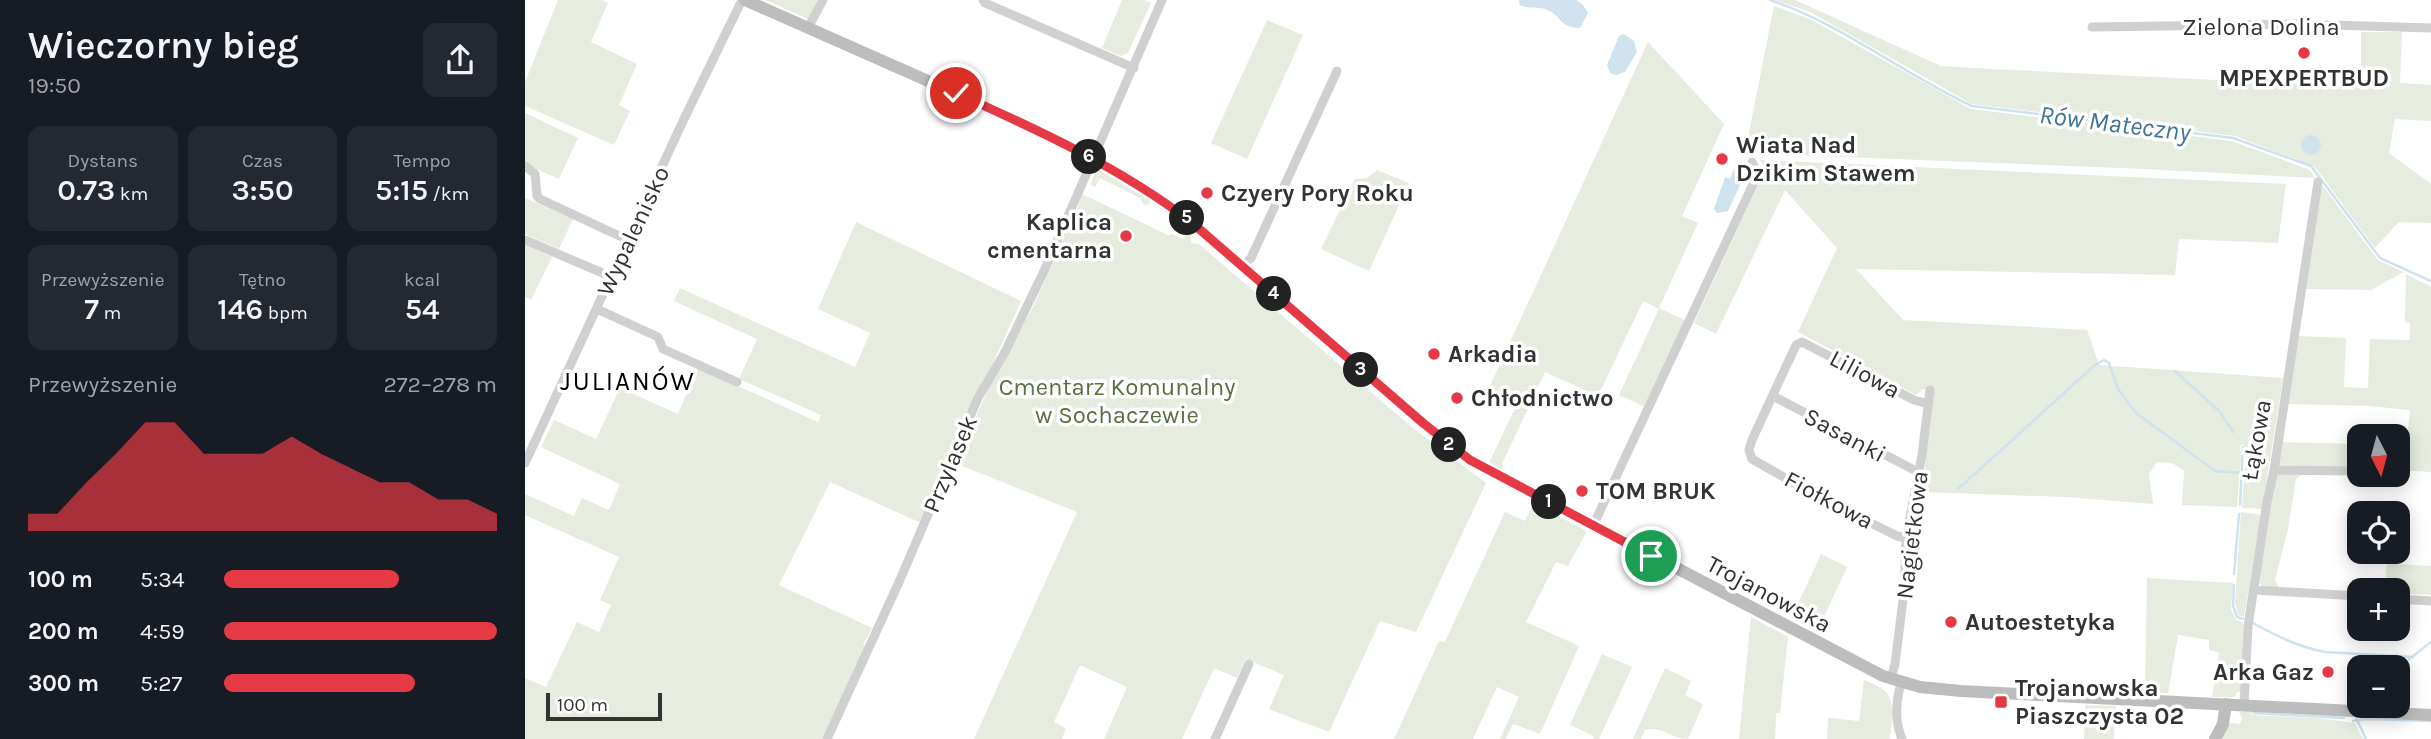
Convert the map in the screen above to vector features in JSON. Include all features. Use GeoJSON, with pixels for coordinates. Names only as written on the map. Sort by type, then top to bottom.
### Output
{"type":"FeatureCollection","features":[{"type":"Feature","properties":{"kind":"street","name":"Trojanowska"},"geometry":{"type":"LineString","coordinates":[[743,0],[1030,126],[1157,196],[1190,221],[1454,449],[1593,526],[1896,681],[1920,687],[1961,691],[2431,716]]}},
{"type":"Feature","properties":{"kind":"street","name":"Wypalenisko"},"geometry":{"type":"LineString","coordinates":[[525,463],[743,0]]}},
{"type":"Feature","properties":{"kind":"street"},"geometry":{"type":"LineString","coordinates":[[809,28],[823,0]]}},
{"type":"Feature","properties":{"kind":"street"},"geometry":{"type":"LineString","coordinates":[[983,0],[1134,68]]}},
{"type":"Feature","properties":{"kind":"street","name":"Przylasek"},"geometry":{"type":"LineString","coordinates":[[827,739],[899,582],[978,398],[1022,317],[1162,0]]}},
{"type":"Feature","properties":{"kind":"street","name":"Zielona Dolina"},"geometry":{"type":"LineString","coordinates":[[2092,27],[2297,24],[2431,28]]}},
{"type":"Feature","properties":{"kind":"street"},"geometry":{"type":"LineString","coordinates":[[1242,266],[1251,258],[1337,71]]}},
{"type":"Feature","properties":{"kind":"street"},"geometry":{"type":"LineString","coordinates":[[1593,526],[1756,178],[1752,162]]}},
{"type":"Feature","properties":{"kind":"street"},"geometry":{"type":"LineString","coordinates":[[525,166],[535,174],[537,196],[540,199],[628,240]]}},
{"type":"Feature","properties":{"kind":"street","name":"Łąkowa"},"geometry":{"type":"LineString","coordinates":[[2244,705],[2248,626],[2318,182]]}},
{"type":"Feature","properties":{"kind":"street"},"geometry":{"type":"LineString","coordinates":[[525,240],[612,277]]}},
{"type":"Feature","properties":{"kind":"street"},"geometry":{"type":"LineString","coordinates":[[597,309],[658,337],[663,349],[737,382]]}},
{"type":"Feature","properties":{"kind":"street","name":"Liliowa"},"geometry":{"type":"LineString","coordinates":[[1773,396],[1796,345],[1803,342],[1914,400],[1928,404]]}},
{"type":"Feature","properties":{"kind":"street","name":"Nagietkowa"},"geometry":{"type":"LineString","coordinates":[[1902,739],[1896,710],[1895,664],[1904,592],[1906,538],[1930,390]]}},
{"type":"Feature","properties":{"kind":"street","name":"Fiołkowa"},"geometry":{"type":"LineString","coordinates":[[1773,396],[1752,440],[1749,450],[1752,459],[1815,495],[1906,538]]}},
{"type":"Feature","properties":{"kind":"street","name":"Sasanki"},"geometry":{"type":"LineString","coordinates":[[1773,396],[1918,472]]}},
{"type":"Feature","properties":{"kind":"street"},"geometry":{"type":"LineString","coordinates":[[2274,470],[2347,471]]}},
{"type":"Feature","properties":{"kind":"street"},"geometry":{"type":"LineString","coordinates":[[2254,590],[2347,595]]}},
{"type":"Feature","properties":{"kind":"street"},"geometry":{"type":"LineString","coordinates":[[2410,600],[2431,601]]}},
{"type":"Feature","properties":{"kind":"street"},"geometry":{"type":"LineString","coordinates":[[1215,739],[1249,664]]}},
{"type":"Feature","properties":{"kind":"street"},"geometry":{"type":"LineString","coordinates":[[2215,739],[2223,724],[2226,705]]}},
{"type":"Feature","properties":{"kind":"green space"},"geometry":{"type":"Polygon","coordinates":[[[558,0],[601,0],[608,3],[591,42],[637,64],[619,105],[630,111],[614,145],[525,106],[525,82],[558,0]]]}},
{"type":"Feature","properties":{"kind":"green space"},"geometry":{"type":"Polygon","coordinates":[[[766,0],[820,0],[810,20],[766,0]]]}},
{"type":"Feature","properties":{"kind":"green space"},"geometry":{"type":"Polygon","coordinates":[[[1122,0],[1144,0],[1151,3],[1128,53],[1121,56],[1102,48],[1122,0]]]}},
{"type":"Feature","properties":{"kind":"green space"},"geometry":{"type":"Polygon","coordinates":[[[1775,0],[1795,0],[1941,66],[1992,69],[2361,87],[2361,32],[2402,32],[2400,83],[2431,85],[2431,121],[2395,119],[2389,153],[2431,184],[2431,223],[2399,222],[2375,248],[2314,166],[2235,136],[1972,104],[1810,12],[1775,0]]]}},
{"type":"Feature","properties":{"kind":"green space"},"geometry":{"type":"Polygon","coordinates":[[[1774,6],[1810,19],[1971,109],[2232,141],[2310,170],[2315,178],[1750,153],[1746,148],[1774,6]]]}},
{"type":"Feature","properties":{"kind":"green space"},"geometry":{"type":"Polygon","coordinates":[[[1267,20],[1303,35],[1247,159],[1211,143],[1267,20]]]}},
{"type":"Feature","properties":{"kind":"green space"},"geometry":{"type":"Polygon","coordinates":[[[1648,42],[1724,124],[1682,216],[1698,223],[1659,308],[1685,320],[1645,407],[1619,395],[1659,309],[1643,301],[1598,396],[1545,372],[1502,464],[1504,472],[1489,463],[1517,404],[1488,390],[1648,42]]]}},
{"type":"Feature","properties":{"kind":"green space"},"geometry":{"type":"Polygon","coordinates":[[[525,113],[578,138],[559,179],[525,164],[525,113]]]}},
{"type":"Feature","properties":{"kind":"green space"},"geometry":{"type":"Polygon","coordinates":[[[1760,160],[2286,184],[2278,243],[2179,239],[2175,275],[1856,269],[1903,320],[2087,330],[2099,365],[2283,378],[2262,509],[2242,508],[2246,451],[2243,444],[2240,446],[2237,507],[2182,505],[2184,470],[2172,463],[2157,462],[2149,474],[2153,504],[2066,497],[1922,492],[1934,390],[1923,389],[1916,395],[1798,332],[1837,248],[1785,190],[1716,334],[1694,323],[1765,169],[1760,160]]]}},
{"type":"Feature","properties":{"kind":"green space"},"geometry":{"type":"Polygon","coordinates":[[[1105,168],[1151,200],[1148,205],[1143,204],[1140,198],[1100,178],[1095,187],[1091,184],[1096,170],[1105,168]]]}},
{"type":"Feature","properties":{"kind":"green space"},"geometry":{"type":"Polygon","coordinates":[[[1377,170],[1409,183],[1369,271],[1321,249],[1355,179],[1367,178],[1377,170]]]}},
{"type":"Feature","properties":{"kind":"green space"},"geometry":{"type":"Polygon","coordinates":[[[2320,182],[2378,260],[2404,272],[2371,290],[2304,289],[2320,182]]]}},
{"type":"Feature","properties":{"kind":"green space","name":"Cmentarz Komunalny w Sochaczewie"},"geometry":{"type":"Polygon","coordinates":[[[1082,194],[1168,235],[1183,239],[1187,233],[1191,236],[1191,243],[1199,244],[1414,429],[1486,483],[1416,632],[1380,621],[1329,732],[1269,709],[1284,675],[1246,659],[1237,678],[1214,668],[1182,739],[1104,739],[1127,687],[1080,665],[1054,722],[1066,728],[1062,739],[974,739],[1077,512],[955,463],[996,372],[1033,307],[1082,194]]]}},
{"type":"Feature","properties":{"kind":"green space"},"geometry":{"type":"Polygon","coordinates":[[[525,198],[573,219],[559,249],[525,234],[525,198]]]}},
{"type":"Feature","properties":{"kind":"green space"},"geometry":{"type":"Polygon","coordinates":[[[856,222],[1021,301],[921,523],[830,482],[779,585],[872,628],[863,645],[866,647],[822,739],[525,739],[525,678],[546,687],[577,622],[599,632],[611,605],[600,600],[619,557],[525,515],[525,494],[574,516],[582,498],[609,510],[620,484],[541,447],[554,420],[596,439],[620,388],[678,414],[698,368],[818,422],[821,415],[739,379],[757,339],[674,301],[680,288],[855,367],[870,333],[818,309],[856,222]]]}},
{"type":"Feature","properties":{"kind":"green space"},"geometry":{"type":"Polygon","coordinates":[[[525,245],[552,257],[531,300],[525,297],[525,245]]]}},
{"type":"Feature","properties":{"kind":"green space"},"geometry":{"type":"Polygon","coordinates":[[[2406,274],[2431,287],[2431,472],[2410,471],[2410,410],[2286,404],[2297,336],[2346,338],[2344,387],[2368,388],[2370,339],[2410,340],[2410,323],[2405,322],[2406,274]]]}},
{"type":"Feature","properties":{"kind":"green space"},"geometry":{"type":"Polygon","coordinates":[[[2280,442],[2347,444],[2347,469],[2277,466],[2280,442]]]}},
{"type":"Feature","properties":{"kind":"green space"},"geometry":{"type":"Polygon","coordinates":[[[2279,473],[2304,473],[2296,479],[2288,529],[2275,580],[2280,589],[2262,587],[2258,580],[2274,478],[2279,473]]]}},
{"type":"Feature","properties":{"kind":"green space"},"geometry":{"type":"Polygon","coordinates":[[[1533,503],[1587,531],[1568,566],[1556,562],[1526,622],[1579,646],[1540,734],[1513,724],[1506,739],[1500,739],[1519,697],[1497,687],[1473,739],[1394,739],[1439,641],[1445,642],[1505,512],[1525,521],[1533,503]]]}},
{"type":"Feature","properties":{"kind":"green space"},"geometry":{"type":"Polygon","coordinates":[[[2241,512],[2261,515],[2244,617],[2238,615],[2235,602],[2241,512]]]}},
{"type":"Feature","properties":{"kind":"green space"},"geometry":{"type":"Polygon","coordinates":[[[1821,554],[1847,567],[1818,630],[1792,617],[1821,554]]]}},
{"type":"Feature","properties":{"kind":"green space"},"geometry":{"type":"Polygon","coordinates":[[[2387,564],[2431,566],[2431,595],[2410,594],[2410,578],[2386,578],[2387,564]]]}},
{"type":"Feature","properties":{"kind":"green space"},"geometry":{"type":"Polygon","coordinates":[[[2147,578],[2233,583],[2231,609],[2236,620],[2243,622],[2241,692],[2237,692],[2235,697],[2212,697],[2219,652],[2209,650],[2209,640],[2178,635],[2168,693],[2145,693],[2147,578]]]}},
{"type":"Feature","properties":{"kind":"green space"},"geometry":{"type":"Polygon","coordinates":[[[1751,617],[1788,637],[1780,713],[1776,713],[1775,739],[1739,739],[1751,617]]]}},
{"type":"Feature","properties":{"kind":"green space"},"geometry":{"type":"Polygon","coordinates":[[[1602,654],[1632,667],[1599,739],[1593,739],[1594,736],[1570,725],[1602,654]]]}},
{"type":"Feature","properties":{"kind":"green space"},"geometry":{"type":"Polygon","coordinates":[[[1665,668],[1691,681],[1685,695],[1703,704],[1688,739],[1651,729],[1645,730],[1641,739],[1633,739],[1665,668]]]}},
{"type":"Feature","properties":{"kind":"green space"},"geometry":{"type":"Polygon","coordinates":[[[1864,680],[1885,691],[1891,701],[1890,739],[1827,739],[1828,718],[1859,721],[1864,680]]]}},
{"type":"Feature","properties":{"kind":"green space"},"geometry":{"type":"Polygon","coordinates":[[[2085,705],[2116,706],[2114,739],[2084,739],[2085,705]]]}},
{"type":"Feature","properties":{"kind":"green space"},"geometry":{"type":"Polygon","coordinates":[[[2239,712],[2355,723],[2363,739],[2221,739],[2230,723],[2240,724],[2242,718],[2239,712]]]}},
{"type":"Feature","properties":{"kind":"water"},"geometry":{"type":"Polygon","coordinates":[[[1519,0],[1576,0],[1588,13],[1580,28],[1567,26],[1547,10],[1520,5],[1519,0]]]}},
{"type":"Feature","properties":{"kind":"water"},"geometry":{"type":"Polygon","coordinates":[[[1624,34],[1634,41],[1637,52],[1625,72],[1616,75],[1610,73],[1607,65],[1619,36],[1624,34]]]}},
{"type":"Feature","properties":{"kind":"water"},"geometry":{"type":"Polygon","coordinates":[[[2311,135],[2318,138],[2321,145],[2318,152],[2311,155],[2304,152],[2301,145],[2304,138],[2311,135]]]}},
{"type":"Feature","properties":{"kind":"water"},"geometry":{"type":"Polygon","coordinates":[[[1736,164],[1744,169],[1742,181],[1728,211],[1717,213],[1714,209],[1725,177],[1730,179],[1736,164]]]}},
{"type":"Feature","properties":{"kind":"waterway","name":"Rów Mateczny"},"geometry":{"type":"LineString","coordinates":[[1770,0],[1822,22],[1972,106],[2233,138],[2311,166],[2380,258],[2431,281]]}},
{"type":"Feature","properties":{"kind":"waterway"},"geometry":{"type":"LineString","coordinates":[[1958,489],[2095,365],[2104,360],[2109,363],[2118,389],[2136,413],[2215,471],[2242,473]]}},
{"type":"Feature","properties":{"kind":"waterway"},"geometry":{"type":"LineString","coordinates":[[2175,371],[2220,412],[2233,432]]}},
{"type":"Feature","properties":{"kind":"waterway"},"geometry":{"type":"LineString","coordinates":[[2240,505],[2243,447]]}},
{"type":"Feature","properties":{"kind":"waterway"},"geometry":{"type":"LineString","coordinates":[[2234,574],[2239,514]]}},
{"type":"Feature","properties":{"kind":"waterway"},"geometry":{"type":"LineString","coordinates":[[2234,585],[2233,606],[2237,617],[2243,619]]}},
{"type":"Feature","properties":{"kind":"waterway"},"geometry":{"type":"LineString","coordinates":[[2253,623],[2279,637],[2315,650],[2413,657]]}},
{"type":"Feature","properties":{"kind":"waterway","name":"Rów Mateczny"},"geometry":{"type":"LineString","coordinates":[[2410,659],[2431,642]]}},
{"type":"Feature","properties":{"kind":"waterway"},"geometry":{"type":"LineString","coordinates":[[2253,713],[2344,718]]}},
{"type":"Feature","properties":{"kind":"waterway","name":"Rów Mateczny"},"geometry":{"type":"LineString","coordinates":[[2356,718],[2366,739]]}},
{"type":"Feature","properties":{"kind":"waterway"},"geometry":{"type":"LineString","coordinates":[[2353,721],[2431,721]]}},
{"type":"Feature","properties":{"kind":"place","name":"MPEXPERTBUD"},"geometry":{"type":"Point","coordinates":[2304,53]}},
{"type":"Feature","properties":{"kind":"place","name":"Wiata Nad Dzikim Stawem"},"geometry":{"type":"Point","coordinates":[1722,159]}},
{"type":"Feature","properties":{"kind":"place","name":"Czyery Pory Roku"},"geometry":{"type":"Point","coordinates":[1207,193]}},
{"type":"Feature","properties":{"kind":"place","name":"Kaplica cmentarna"},"geometry":{"type":"Point","coordinates":[1126,236]}},
{"type":"Feature","properties":{"kind":"place","name":"Arkadia"},"geometry":{"type":"Point","coordinates":[1434,354]}},
{"type":"Feature","properties":{"kind":"place","name":"Chłodnictwo"},"geometry":{"type":"Point","coordinates":[1457,398]}},
{"type":"Feature","properties":{"kind":"place","name":"TOM BRUK"},"geometry":{"type":"Point","coordinates":[1582,491]}},
{"type":"Feature","properties":{"kind":"place","name":"Autoestetyka"},"geometry":{"type":"Point","coordinates":[1951,622]}},
{"type":"Feature","properties":{"kind":"place","name":"Arka Gaz"},"geometry":{"type":"Point","coordinates":[2328,672]}},
{"type":"Feature","properties":{"kind":"place","name":"Trojanowska Piaszczysta 02"},"geometry":{"type":"Point","coordinates":[2001,702]}},
{"type":"Feature","properties":{"kind":"district","name":"JULIANÓW"},"geometry":{"type":"Point","coordinates":[628,381]}},
{"type":"Feature","properties":{"kind":"route"},"geometry":{"type":"LineString","coordinates":[[956,93],[1030,126],[1157,196],[1190,221],[1445,442],[1493,473],[1651,556]]}}]}
